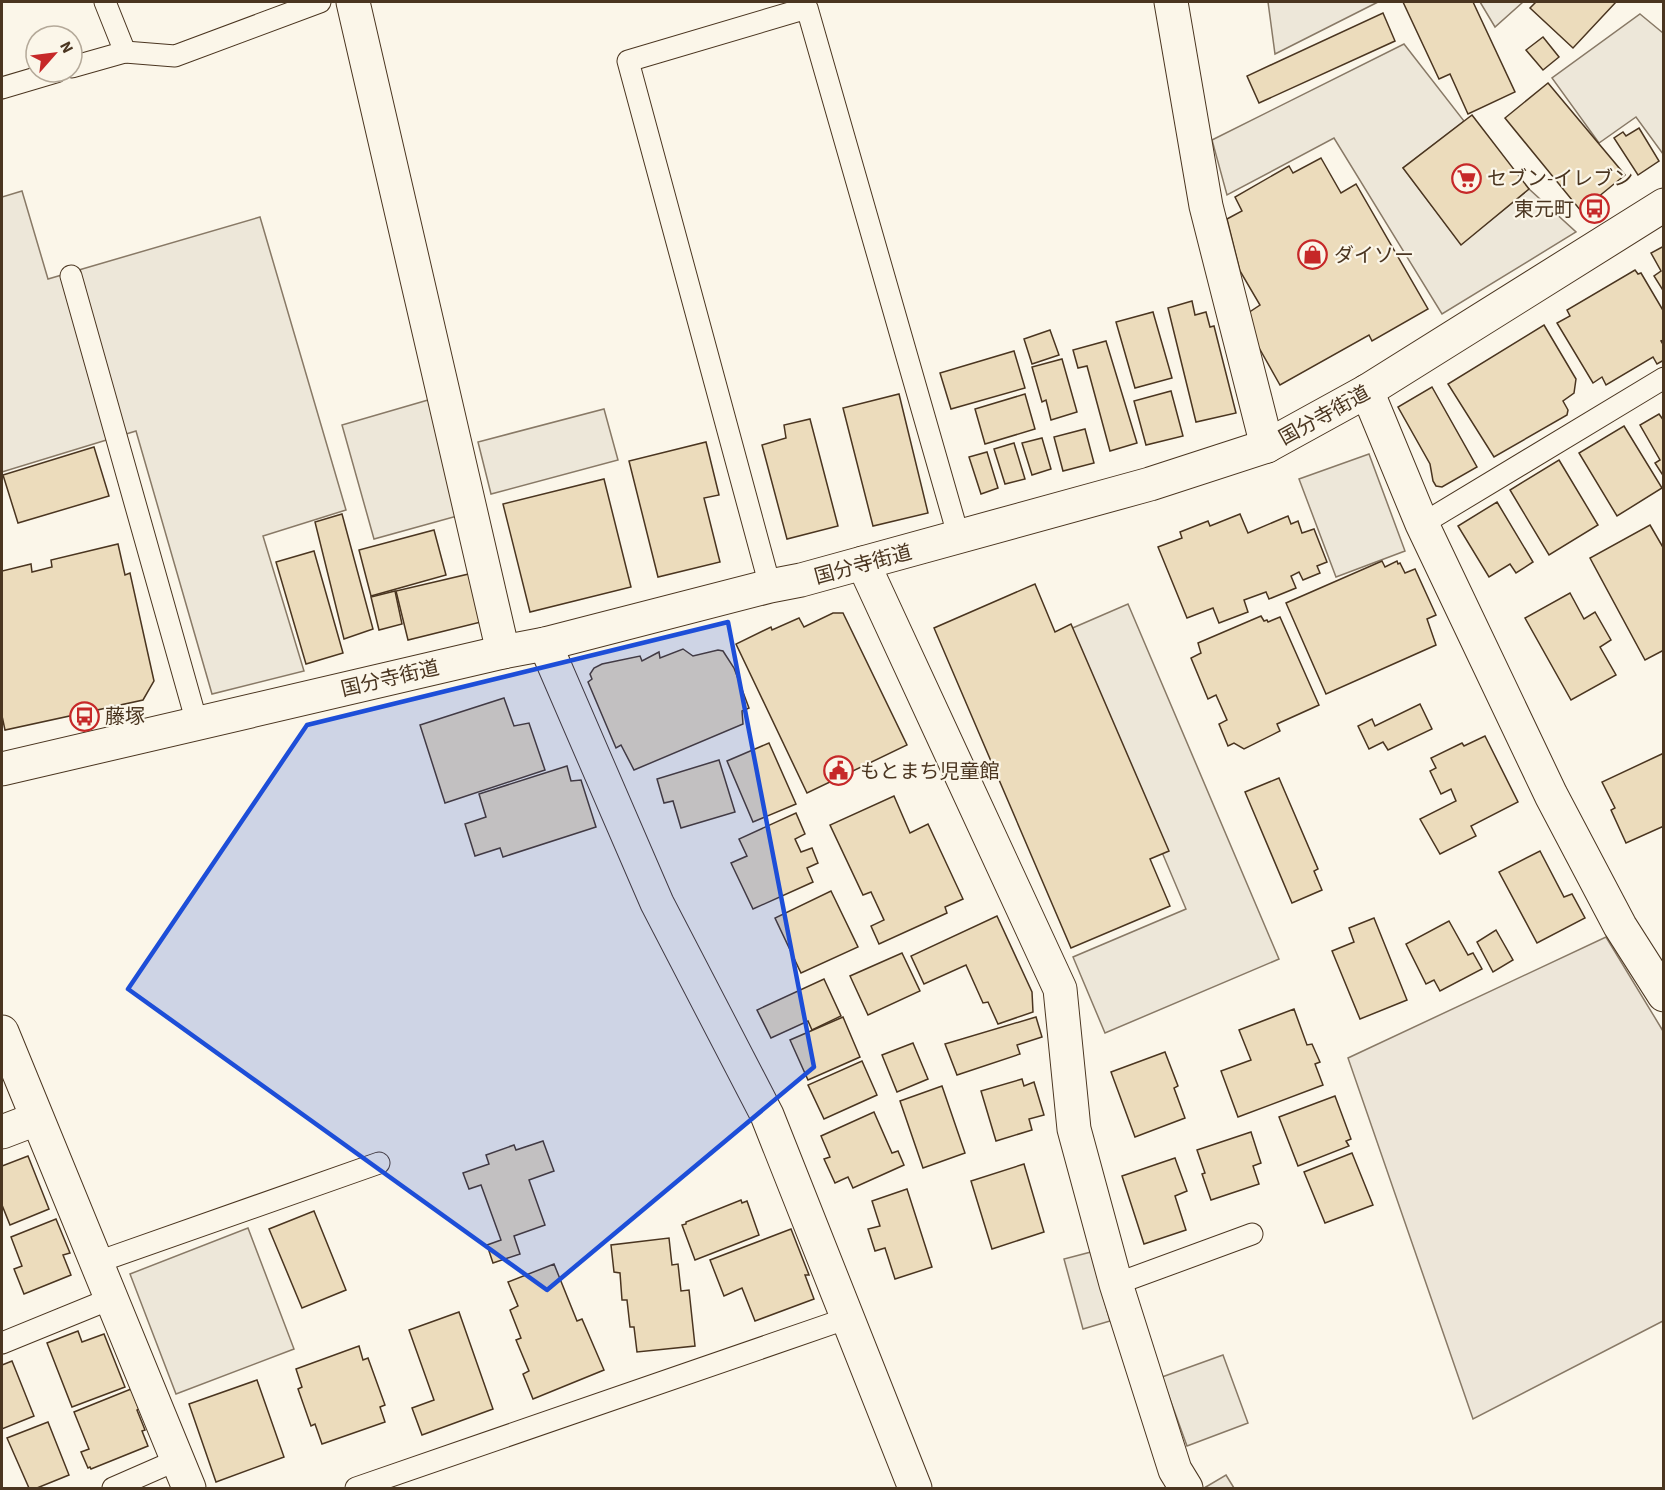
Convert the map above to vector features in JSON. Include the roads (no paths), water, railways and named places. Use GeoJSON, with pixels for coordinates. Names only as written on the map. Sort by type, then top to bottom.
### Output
{"type":"FeatureCollection","features":[{"type":"Feature","properties":{"kind":"street"},"geometry":{"type":"LineString","coordinates":[[353,2],[503,652]]}},
{"type":"Feature","properties":{"kind":"street"},"geometry":{"type":"LineString","coordinates":[[1171,2],[1206,206],[1267,446]]}},
{"type":"Feature","properties":{"kind":"street","name":"国分寺街道"},"geometry":{"type":"LineString","coordinates":[[2,769],[545,644],[801,580],[1149,484],[1267,446],[1367,392],[1664,205]]}},
{"type":"Feature","properties":{"kind":"street"},"geometry":{"type":"LineString","coordinates":[[1367,392],[1422,524],[1551,795],[1620,926],[1664,995]]}},
{"type":"Feature","properties":{"kind":"street"},"geometry":{"type":"LineString","coordinates":[[863,564],[1060,989],[1074,1129],[1116,1284],[1175,1470],[1186,1488]]}},
{"type":"Feature","properties":{"kind":"street"},"geometry":{"type":"LineString","coordinates":[[545,644],[657,903],[767,1115],[915,1488]]}},
{"type":"Feature","properties":{"kind":"street"},"geometry":{"type":"LineString","coordinates":[[2,1032],[183,1474]]}},
{"type":"Feature","properties":{"kind":"street"},"geometry":{"type":"LineString","coordinates":[[2,1132],[36,1119]]}},
{"type":"Feature","properties":{"kind":"lane"},"geometry":{"type":"LineString","coordinates":[[105,2],[125,52]]}},
{"type":"Feature","properties":{"kind":"lane"},"geometry":{"type":"LineString","coordinates":[[84,64],[125,52],[176,56],[320,2]]}},
{"type":"Feature","properties":{"kind":"lane"},"geometry":{"type":"LineString","coordinates":[[770,586],[628,61],[807,8],[958,538]]}},
{"type":"Feature","properties":{"kind":"lane"},"geometry":{"type":"LineString","coordinates":[[2,88],[24,81]]}},
{"type":"Feature","properties":{"kind":"lane"},"geometry":{"type":"LineString","coordinates":[[71,276],[197,723]]}},
{"type":"Feature","properties":{"kind":"lane"},"geometry":{"type":"LineString","coordinates":[[1422,524],[1664,378]]}},
{"type":"Feature","properties":{"kind":"lane"},"geometry":{"type":"LineString","coordinates":[[95,1263],[379,1163]]}},
{"type":"Feature","properties":{"kind":"lane"},"geometry":{"type":"LineString","coordinates":[[1116,1284],[1252,1234]]}},
{"type":"Feature","properties":{"kind":"lane"},"geometry":{"type":"LineString","coordinates":[[2,1343],[110,1299]]}},
{"type":"Feature","properties":{"kind":"lane"},"geometry":{"type":"LineString","coordinates":[[356,1488],[848,1318]]}},
{"type":"Feature","properties":{"kind":"lane"},"geometry":{"type":"LineString","coordinates":[[113,1488],[183,1474]]}},
{"type":"Feature","properties":{"kind":"place","name":"セブン-イレブン"},"geometry":{"type":"Point","coordinates":[1466,178]}},
{"type":"Feature","properties":{"kind":"place","name":"東元町"},"geometry":{"type":"Point","coordinates":[1595,209]}},
{"type":"Feature","properties":{"kind":"place","name":"ダイソー"},"geometry":{"type":"Point","coordinates":[1313,255]}},
{"type":"Feature","properties":{"kind":"place","name":"藤塚"},"geometry":{"type":"Point","coordinates":[84,716]}},
{"type":"Feature","properties":{"kind":"place","name":"もとまち児童館"},"geometry":{"type":"Point","coordinates":[839,771]}}]}
